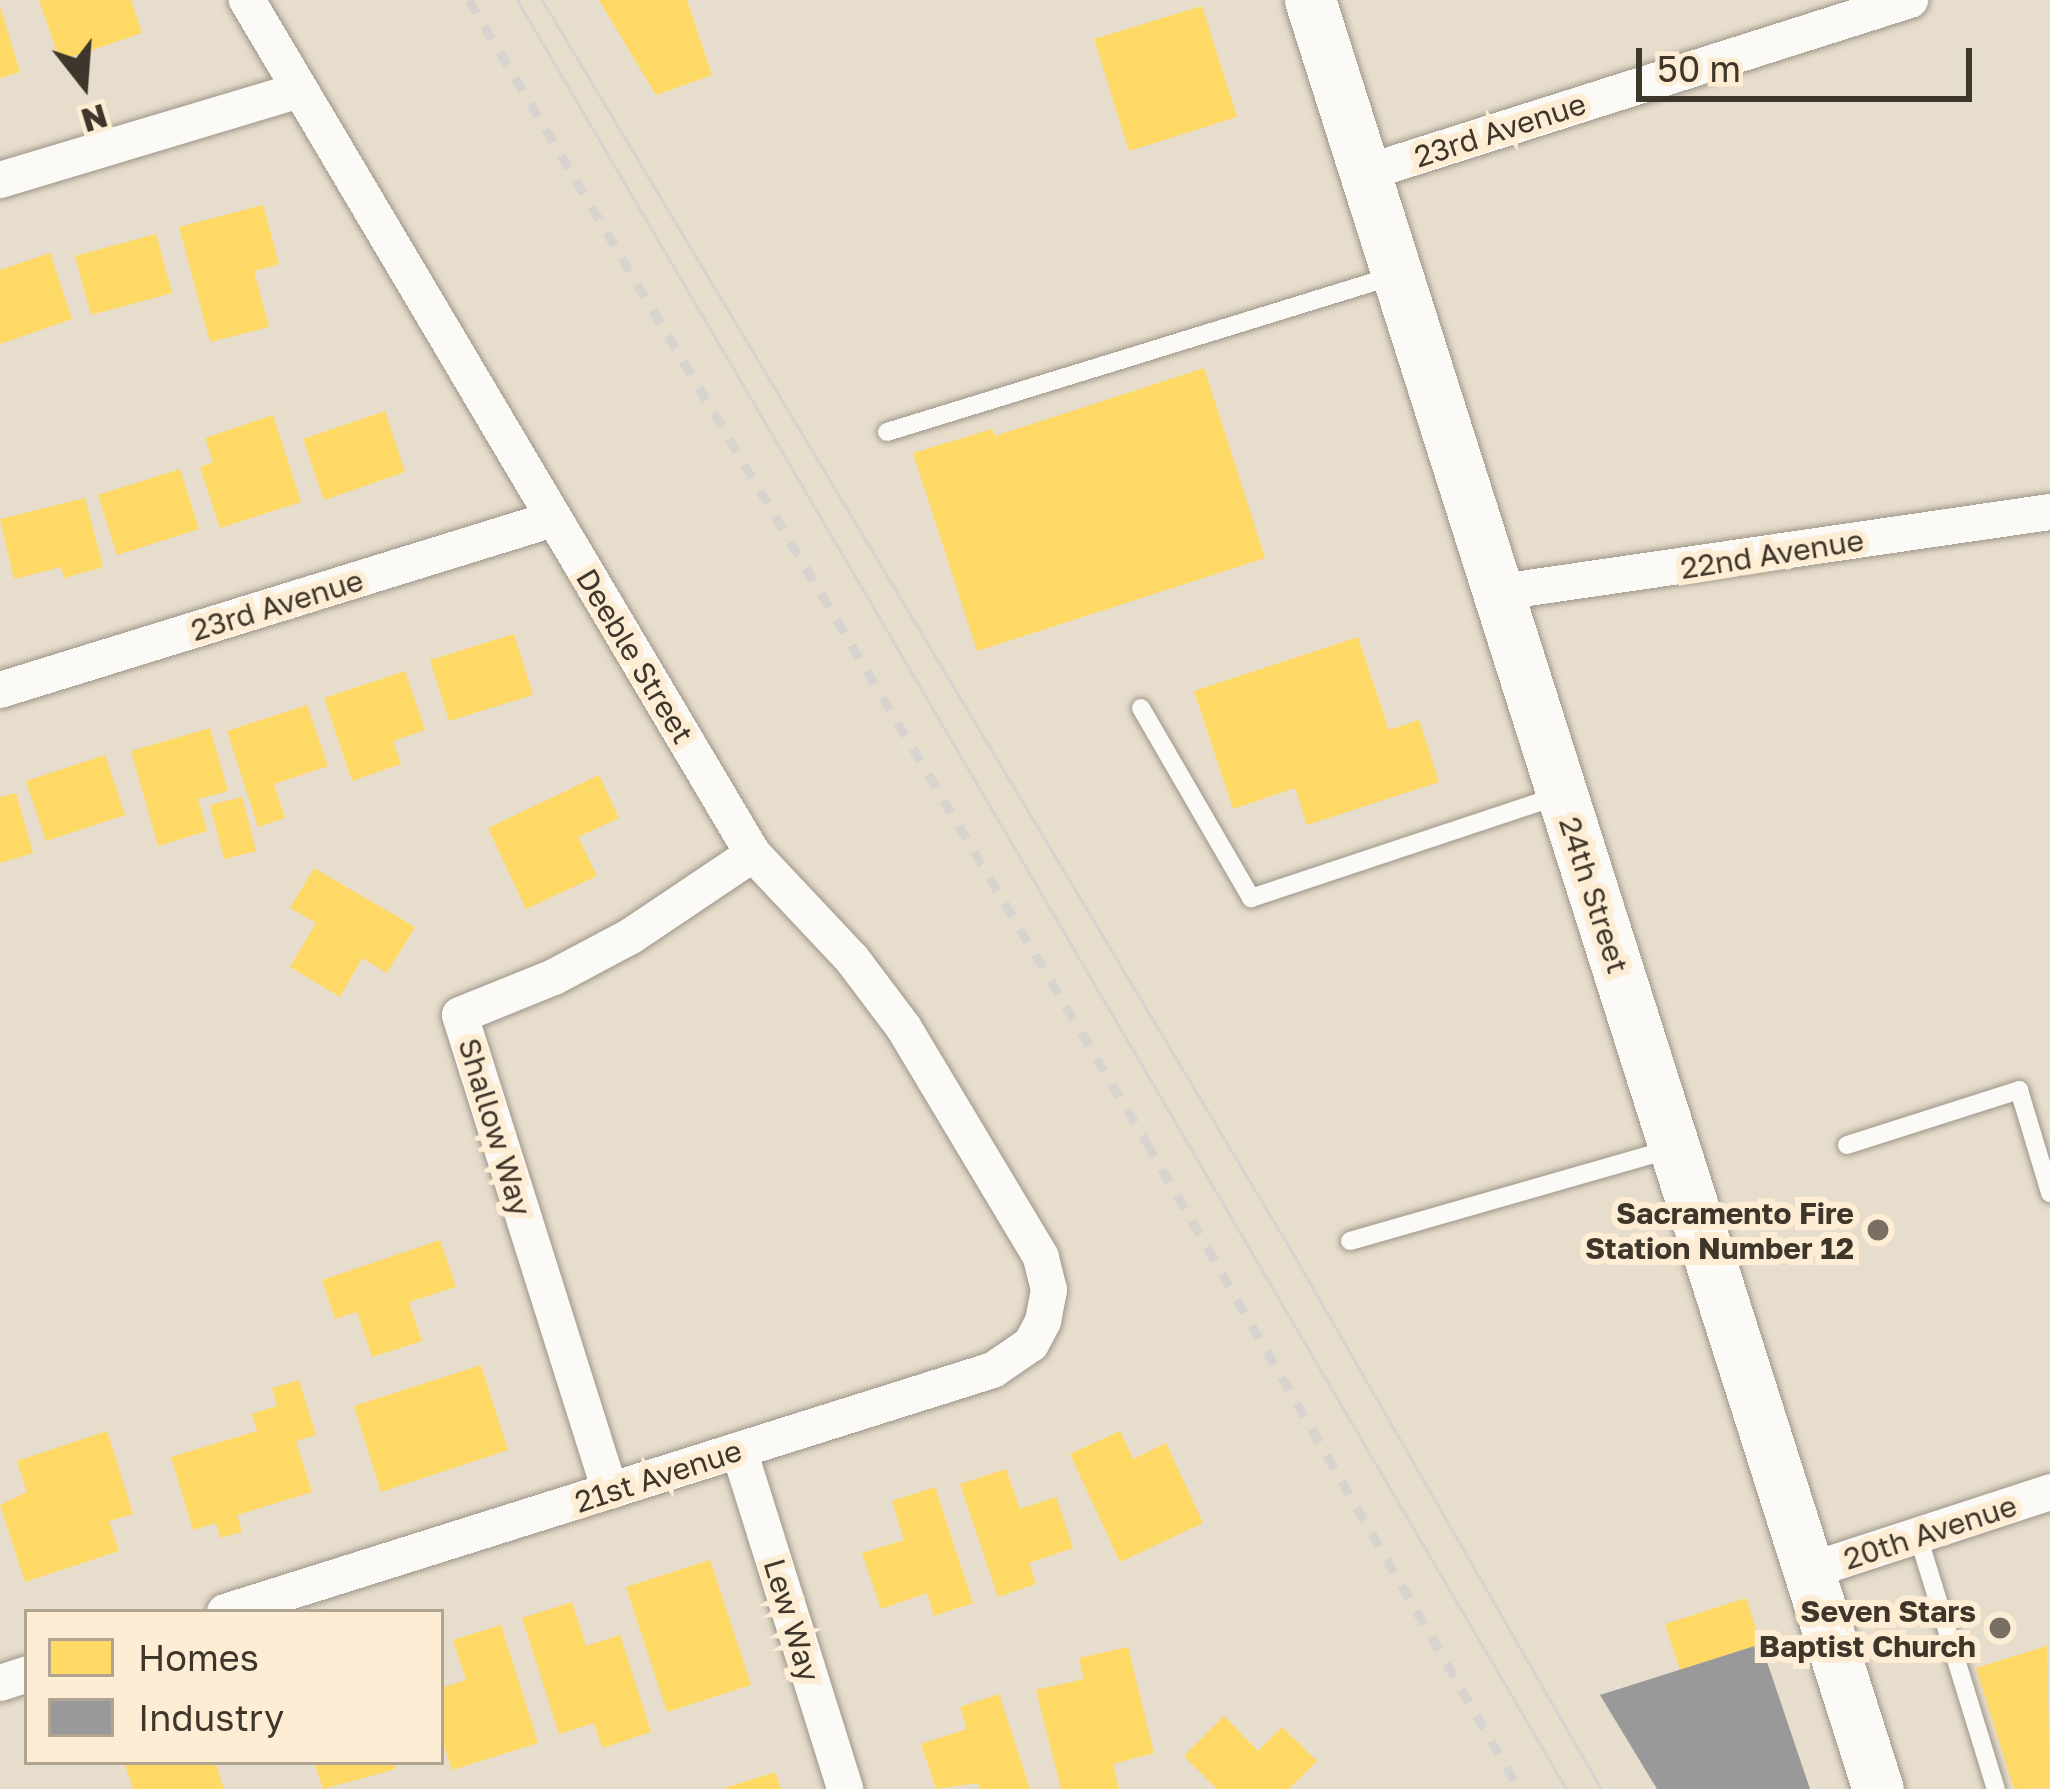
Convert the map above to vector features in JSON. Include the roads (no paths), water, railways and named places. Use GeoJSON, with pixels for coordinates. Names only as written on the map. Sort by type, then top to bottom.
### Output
{"type":"FeatureCollection","features":[{"type":"Feature","properties":{"kind":"street","name":"Deeble Street"},"geometry":{"type":"LineString","coordinates":[[247,0],[753,854],[852,959],[904,1028],[1040,1257],[1049,1290]]}},
{"type":"Feature","properties":{"kind":"street","name":"24th Street"},"geometry":{"type":"LineString","coordinates":[[1310,0],[1494,593],[1878,1789]]}},
{"type":"Feature","properties":{"kind":"street","name":"23rd Avenue"},"geometry":{"type":"LineString","coordinates":[[1365,173],[1910,0]]}},
{"type":"Feature","properties":{"kind":"street"},"geometry":{"type":"LineString","coordinates":[[0,180],[300,90]]}},
{"type":"Feature","properties":{"kind":"street","name":"22nd Avenue"},"geometry":{"type":"LineString","coordinates":[[1494,593],[2050,512]]}},
{"type":"Feature","properties":{"kind":"street","name":"23rd Avenue"},"geometry":{"type":"LineString","coordinates":[[0,690],[553,519]]}},
{"type":"Feature","properties":{"kind":"street","name":"Shallow Way"},"geometry":{"type":"LineString","coordinates":[[610,1491],[460,1016],[554,977],[612,946],[753,854]]}},
{"type":"Feature","properties":{"kind":"street","name":"21st Avenue"},"geometry":{"type":"LineString","coordinates":[[235,1609],[1008,1363],[1031,1344],[1043,1321],[1049,1290]]}},
{"type":"Feature","properties":{"kind":"street","name":"Lew Way"},"geometry":{"type":"LineString","coordinates":[[740,1450],[845,1789]]}},
{"type":"Feature","properties":{"kind":"street","name":"20th Avenue"},"geometry":{"type":"LineString","coordinates":[[1809,1571],[2050,1492]]}},
{"type":"Feature","properties":{"kind":"lane"},"geometry":{"type":"LineString","coordinates":[[886,432],[1397,275]]}},
{"type":"Feature","properties":{"kind":"lane"},"geometry":{"type":"LineString","coordinates":[[1141,708],[1251,898],[1562,794]]}},
{"type":"Feature","properties":{"kind":"lane"},"geometry":{"type":"LineString","coordinates":[[1847,1145],[2019,1090],[2050,1193]]}},
{"type":"Feature","properties":{"kind":"lane"},"geometry":{"type":"LineString","coordinates":[[1350,1241],[1675,1148]]}},
{"type":"Feature","properties":{"kind":"lane"},"geometry":{"type":"LineString","coordinates":[[1918,1536],[1996,1789]]}},
{"type":"Feature","properties":{"kind":"tram line"},"geometry":{"type":"LineString","coordinates":[[517,0],[1566,1789]]}},
{"type":"Feature","properties":{"kind":"tram line"},"geometry":{"type":"LineString","coordinates":[[542,0],[1296,1259],[1601,1789]]}},
{"type":"Feature","properties":{"kind":"railway"},"geometry":{"type":"LineString","coordinates":[[469,0],[1147,1143],[1519,1789]]}},
{"type":"Feature","properties":{"kind":"place","name":"Sacramento Fire Station Number 12"},"geometry":{"type":"Point","coordinates":[1878,1230]}},
{"type":"Feature","properties":{"kind":"place","name":"Seven Stars Baptist Church"},"geometry":{"type":"Point","coordinates":[2000,1628]}}]}
